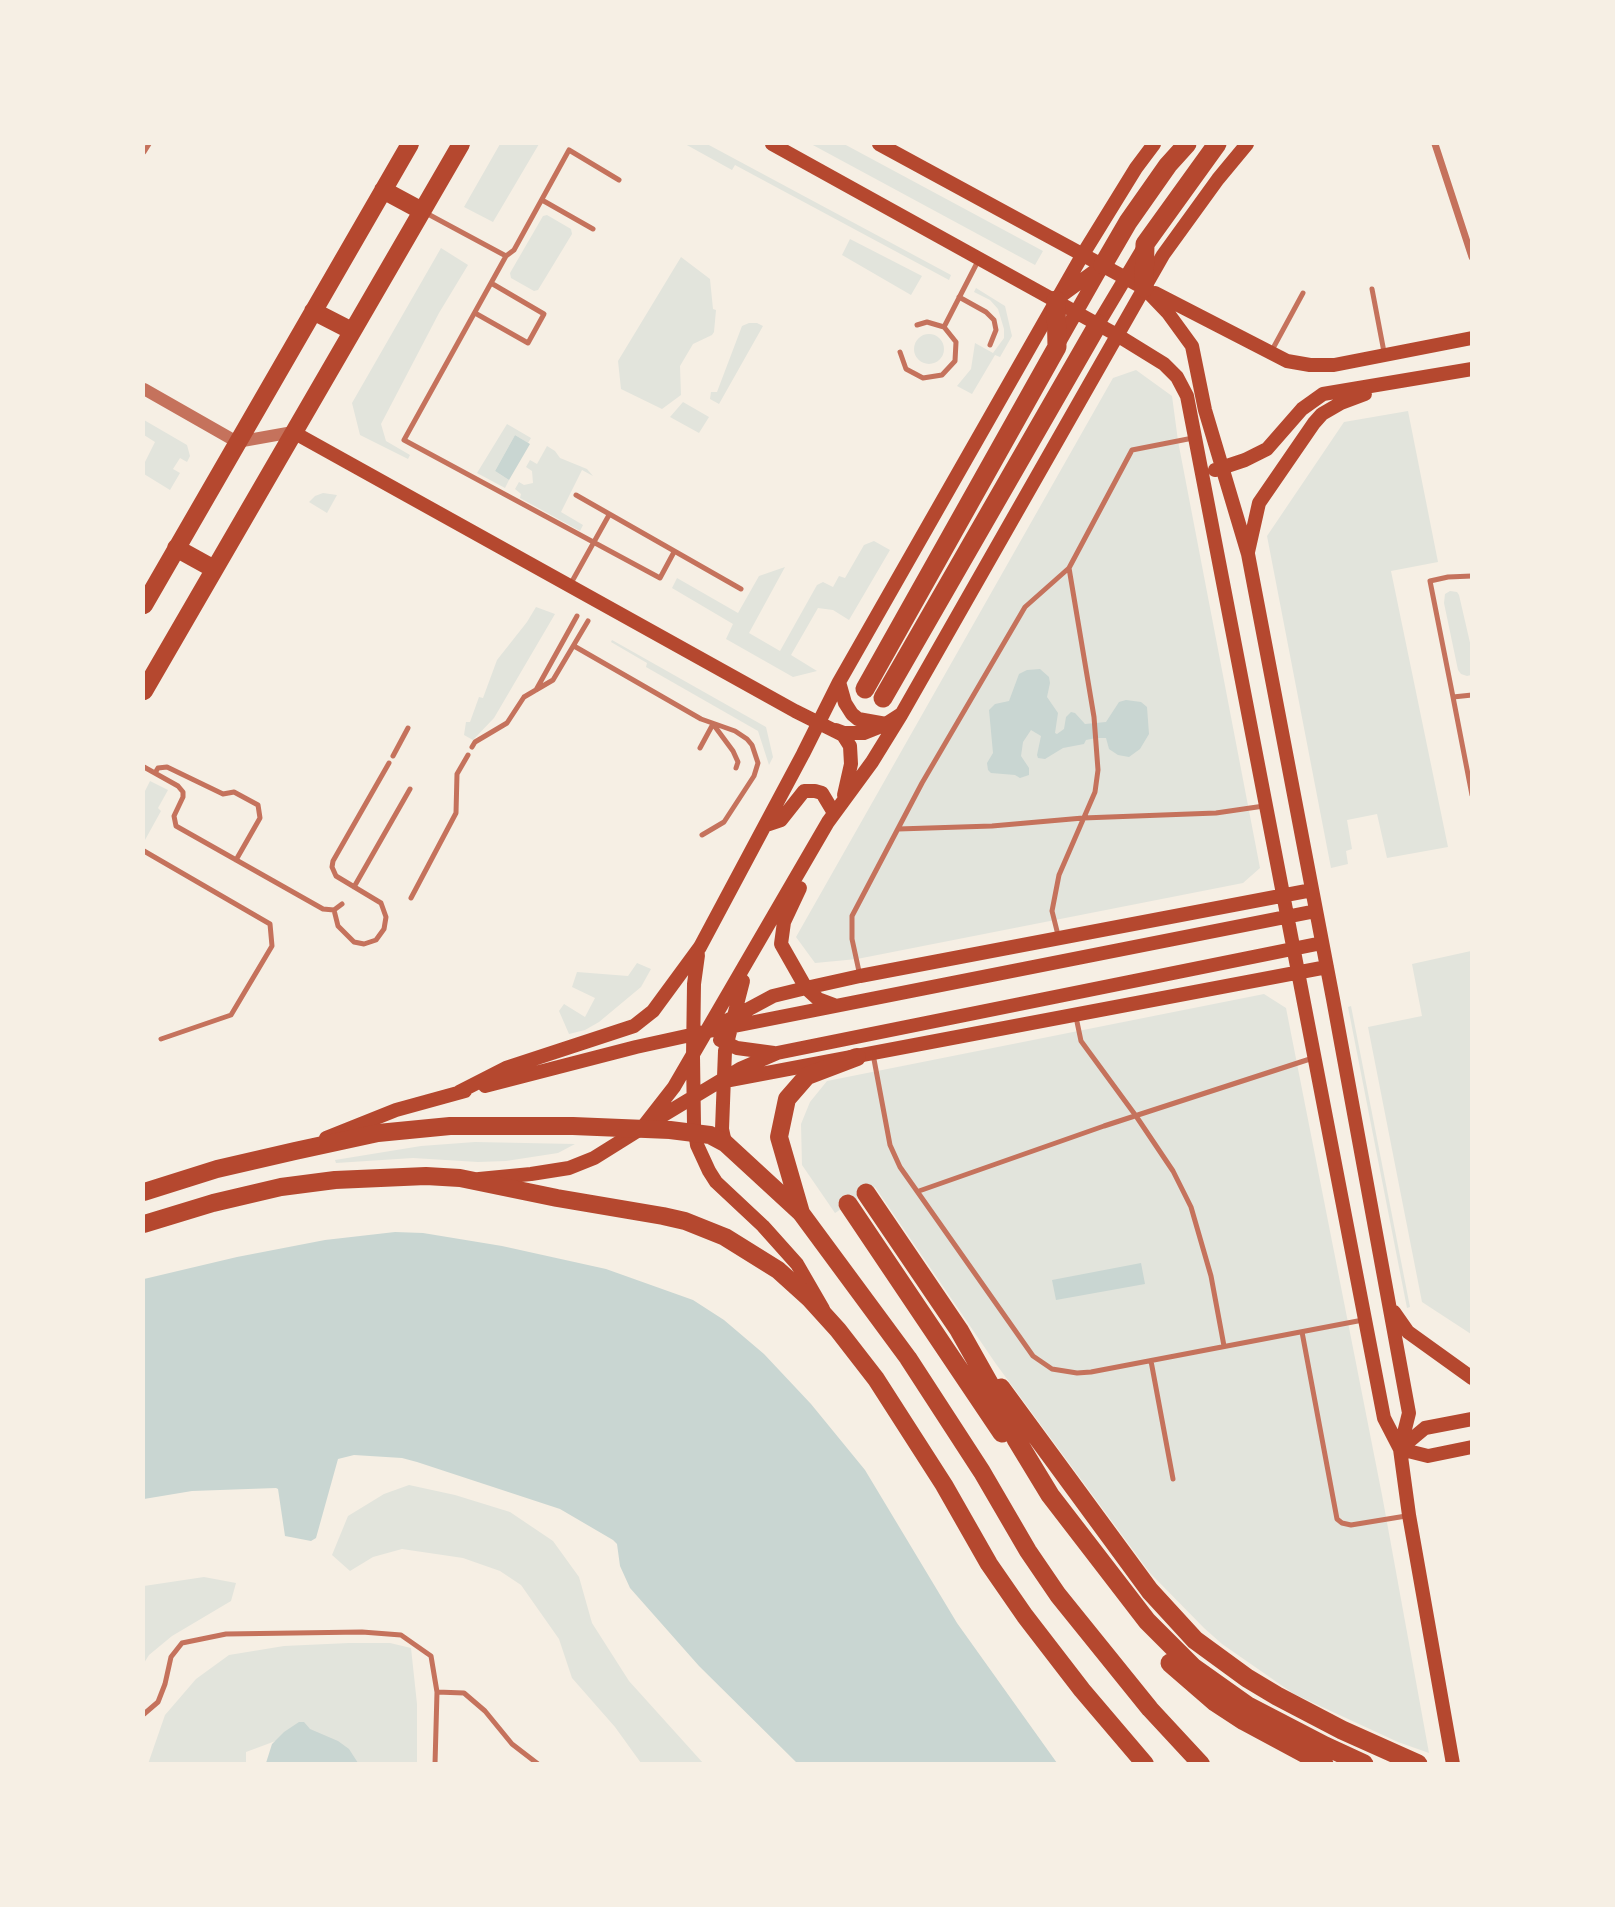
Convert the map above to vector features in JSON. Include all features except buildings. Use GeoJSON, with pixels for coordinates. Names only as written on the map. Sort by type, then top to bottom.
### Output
{"type":"FeatureCollection","features":[{"type":"Feature","properties":{"kind":"highway"},"geometry":{"type":"LineString","coordinates":[[144,605],[410,144]]}},
{"type":"Feature","properties":{"kind":"highway"},"geometry":{"type":"LineString","coordinates":[[144,691],[461,144]]}},
{"type":"Feature","properties":{"kind":"highway"},"geometry":{"type":"LineString","coordinates":[[1103,265],[1128,222],[1168,165],[1187,144]]}},
{"type":"Feature","properties":{"kind":"highway"},"geometry":{"type":"LineString","coordinates":[[1144,288],[1145,244],[1217,144]]}},
{"type":"Feature","properties":{"kind":"highway"},"geometry":{"type":"LineString","coordinates":[[383,190],[422,211]]}},
{"type":"Feature","properties":{"kind":"highway"},"geometry":{"type":"LineString","coordinates":[[865,689],[1057,347],[1056,300]]}},
{"type":"Feature","properties":{"kind":"highway"},"geometry":{"type":"LineString","coordinates":[[313,311],[352,331]]}},
{"type":"Feature","properties":{"kind":"highway"},"geometry":{"type":"LineString","coordinates":[[883,698],[1098,324]]}},
{"type":"Feature","properties":{"kind":"highway"},"geometry":{"type":"LineString","coordinates":[[176,548],[214,569]]}},
{"type":"Feature","properties":{"kind":"highway"},"geometry":{"type":"LineString","coordinates":[[801,1213],[779,1137],[788,1099],[807,1076],[865,1055]]}},
{"type":"Feature","properties":{"kind":"highway"},"geometry":{"type":"LineString","coordinates":[[144,1192],[217,1169],[295,1150],[378,1133],[450,1126],[642,1128],[695,1132],[710,1135],[725,1143],[801,1213],[908,1358],[1058,1595],[1150,1709],[1201,1763]]}},
{"type":"Feature","properties":{"kind":"highway"},"geometry":{"type":"LineString","coordinates":[[144,1224],[213,1203],[281,1187],[395,1176],[460,1178],[685,1221],[706,1228],[751,1251],[778,1270],[827,1319],[876,1379],[944,1485],[989,1564],[1025,1616],[1082,1690],[1145,1763]]}},
{"type":"Feature","properties":{"kind":"highway"},"geometry":{"type":"LineString","coordinates":[[866,1193],[959,1330],[1143,1582],[1173,1618],[1195,1640],[1247,1678],[1342,1731],[1418,1763]]}},
{"type":"Feature","properties":{"kind":"highway"},"geometry":{"type":"LineString","coordinates":[[848,1204],[992,1417],[1094,1576],[1121,1609],[1155,1648],[1199,1689],[1244,1721],[1324,1763]]}},
{"type":"Feature","properties":{"kind":"highway"},"geometry":{"type":"LineString","coordinates":[[959,1330],[1021,1449],[1050,1495],[1125,1595],[1169,1645],[1194,1667],[1248,1706],[1364,1763]]}},
{"type":"Feature","properties":{"kind":"highway"},"geometry":{"type":"LineString","coordinates":[[1295,1749],[1330,1763]]}},
{"type":"Feature","properties":{"kind":"main road"},"geometry":{"type":"LineString","coordinates":[[772,144],[1117,335],[1164,364],[1177,377],[1187,396],[1384,1418],[1400,1449],[1409,1515],[1453,1763]]}},
{"type":"Feature","properties":{"kind":"main road"},"geometry":{"type":"LineString","coordinates":[[879,144],[902,149],[1144,288],[1287,361],[1334,365],[1471,336]]}},
{"type":"Feature","properties":{"kind":"main road"},"geometry":{"type":"LineString","coordinates":[[459,1092],[506,1068],[619,1032],[644,1020],[653,1012],[700,947],[839,682],[1056,300],[1136,168],[1154,144]]}},
{"type":"Feature","properties":{"kind":"main road"},"geometry":{"type":"LineString","coordinates":[[642,1128],[674,1087],[831,818],[872,762],[901,715],[1170,245],[1247,144]]}},
{"type":"Feature","properties":{"kind":"main road"},"geometry":{"type":"LineString","coordinates":[[1098,324],[1145,244]]}},
{"type":"Feature","properties":{"kind":"main road"},"geometry":{"type":"LineString","coordinates":[[1056,300],[1103,265]]}},
{"type":"Feature","properties":{"kind":"main road"},"geometry":{"type":"LineString","coordinates":[[1057,347],[1103,265]]}},
{"type":"Feature","properties":{"kind":"main road"},"geometry":{"type":"LineString","coordinates":[[1098,324],[1144,288]]}},
{"type":"Feature","properties":{"kind":"main road"},"geometry":{"type":"LineString","coordinates":[[1144,288],[1168,313],[1192,346],[1205,410],[1248,554],[1409,1413],[1400,1449]]}},
{"type":"Feature","properties":{"kind":"main road"},"geometry":{"type":"LineString","coordinates":[[1203,475],[1267,449],[1302,409],[1323,394],[1472,369]]}},
{"type":"Feature","properties":{"kind":"main road"},"geometry":{"type":"LineString","coordinates":[[1248,554],[1259,503],[1314,423],[1341,403],[1403,382]]}},
{"type":"Feature","properties":{"kind":"main road"},"geometry":{"type":"LineString","coordinates":[[293,432],[844,735],[850,746],[852,764],[843,800]]}},
{"type":"Feature","properties":{"kind":"main road"},"geometry":{"type":"LineString","coordinates":[[839,682],[842,696],[852,715],[872,723],[886,724]]}},
{"type":"Feature","properties":{"kind":"main road"},"geometry":{"type":"LineString","coordinates":[[819,723],[852,734],[873,731],[901,715]]}},
{"type":"Feature","properties":{"kind":"main road"},"geometry":{"type":"LineString","coordinates":[[766,825],[781,820],[804,791],[822,793],[831,818],[784,922],[781,938],[784,952],[806,988],[818,999],[836,1006]]}},
{"type":"Feature","properties":{"kind":"main road"},"geometry":{"type":"LineString","coordinates":[[295,1150],[396,1110],[623,1050],[709,1031],[731,1022],[772,996],[1058,937],[1312,890]]}},
{"type":"Feature","properties":{"kind":"main road"},"geometry":{"type":"LineString","coordinates":[[731,1022],[836,1006],[1316,911]]}},
{"type":"Feature","properties":{"kind":"main road"},"geometry":{"type":"LineString","coordinates":[[460,1178],[531,1174],[569,1168],[594,1158],[740,1069],[778,1053],[1322,943]]}},
{"type":"Feature","properties":{"kind":"main road"},"geometry":{"type":"LineString","coordinates":[[700,947],[694,967],[693,1056],[697,1145],[716,1182],[763,1226],[797,1264],[818,1297],[827,1319]]}},
{"type":"Feature","properties":{"kind":"main road"},"geometry":{"type":"LineString","coordinates":[[725,1143],[722,1129],[722,1081],[726,1043],[749,960]]}},
{"type":"Feature","properties":{"kind":"main road"},"geometry":{"type":"LineString","coordinates":[[722,1081],[1327,967]]}},
{"type":"Feature","properties":{"kind":"main road"},"geometry":{"type":"LineString","coordinates":[[694,995],[699,1014],[709,1031],[726,1043],[746,1050],[778,1053]]}},
{"type":"Feature","properties":{"kind":"main road"},"geometry":{"type":"LineString","coordinates":[[1388,1301],[1408,1332],[1472,1378]]}},
{"type":"Feature","properties":{"kind":"main road"},"geometry":{"type":"LineString","coordinates":[[1400,1449],[1425,1428],[1472,1419]]}},
{"type":"Feature","properties":{"kind":"main road"},"geometry":{"type":"LineString","coordinates":[[1400,1449],[1428,1456],[1472,1447]]}},
{"type":"Feature","properties":{"kind":"street"},"geometry":{"type":"LineString","coordinates":[[1435,144],[1472,257]]}},
{"type":"Feature","properties":{"kind":"street"},"geometry":{"type":"LineString","coordinates":[[144,389],[237,442],[293,432]]}},
{"type":"Feature","properties":{"kind":"lane"},"geometry":{"type":"LineString","coordinates":[[144,152],[149,144]]}},
{"type":"Feature","properties":{"kind":"lane"},"geometry":{"type":"LineString","coordinates":[[620,180],[569,150],[514,250],[506,256],[404,440],[660,578],[674,552]]}},
{"type":"Feature","properties":{"kind":"lane"},"geometry":{"type":"LineString","coordinates":[[542,200],[593,229]]}},
{"type":"Feature","properties":{"kind":"lane"},"geometry":{"type":"LineString","coordinates":[[422,211],[506,256]]}},
{"type":"Feature","properties":{"kind":"lane"},"geometry":{"type":"LineString","coordinates":[[944,327],[979,258]]}},
{"type":"Feature","properties":{"kind":"lane"},"geometry":{"type":"LineString","coordinates":[[475,313],[528,343],[544,314],[491,283]]}},
{"type":"Feature","properties":{"kind":"lane"},"geometry":{"type":"LineString","coordinates":[[1372,289],[1385,355]]}},
{"type":"Feature","properties":{"kind":"lane"},"geometry":{"type":"LineString","coordinates":[[1271,353],[1303,293]]}},
{"type":"Feature","properties":{"kind":"lane"},"geometry":{"type":"LineString","coordinates":[[960,297],[986,312],[994,320],[996,330],[990,345]]}},
{"type":"Feature","properties":{"kind":"lane"},"geometry":{"type":"LineString","coordinates":[[900,352],[906,369],[914,375],[933,379],[950,369],[957,352],[951,333],[944,327],[927,322],[917,325]]}},
{"type":"Feature","properties":{"kind":"lane"},"geometry":{"type":"LineString","coordinates":[[860,976],[852,939],[852,916],[922,783],[1025,607],[1069,568],[1132,450],[1196,437]]}},
{"type":"Feature","properties":{"kind":"lane"},"geometry":{"type":"LineString","coordinates":[[576,495],[741,589]]}},
{"type":"Feature","properties":{"kind":"lane"},"geometry":{"type":"LineString","coordinates":[[570,585],[609,515]]}},
{"type":"Feature","properties":{"kind":"lane"},"geometry":{"type":"LineString","coordinates":[[1058,937],[1052,911],[1059,875],[1095,792],[1098,770],[1094,717],[1069,568]]}},
{"type":"Feature","properties":{"kind":"lane"},"geometry":{"type":"LineString","coordinates":[[1469,576],[1430,581],[1472,795]]}},
{"type":"Feature","properties":{"kind":"lane"},"geometry":{"type":"LineString","coordinates":[[536,690],[578,615]]}},
{"type":"Feature","properties":{"kind":"lane"},"geometry":{"type":"LineString","coordinates":[[472,747],[475,742],[507,723],[524,697],[553,681],[588,621]]}},
{"type":"Feature","properties":{"kind":"lane"},"geometry":{"type":"LineString","coordinates":[[574,646],[701,719],[747,739],[756,753],[758,763],[754,776],[724,822],[702,835]]}},
{"type":"Feature","properties":{"kind":"lane"},"geometry":{"type":"LineString","coordinates":[[1453,697],[1472,695]]}},
{"type":"Feature","properties":{"kind":"lane"},"geometry":{"type":"LineString","coordinates":[[700,748],[713,724]]}},
{"type":"Feature","properties":{"kind":"lane"},"geometry":{"type":"LineString","coordinates":[[713,724],[733,751],[738,762],[737,768]]}},
{"type":"Feature","properties":{"kind":"lane"},"geometry":{"type":"LineString","coordinates":[[393,756],[408,728]]}},
{"type":"Feature","properties":{"kind":"lane"},"geometry":{"type":"LineString","coordinates":[[411,898],[456,813],[457,774],[468,755]]}},
{"type":"Feature","properties":{"kind":"lane"},"geometry":{"type":"LineString","coordinates":[[334,910],[338,926],[354,942],[364,944],[376,940],[384,929],[386,917],[381,903],[332,872],[333,861],[389,763]]}},
{"type":"Feature","properties":{"kind":"lane"},"geometry":{"type":"LineString","coordinates":[[144,766],[178,786],[183,792],[174,816],[176,826],[323,909],[334,910],[342,904]]}},
{"type":"Feature","properties":{"kind":"lane"},"geometry":{"type":"LineString","coordinates":[[155,773],[158,768],[167,767],[223,794],[234,792],[258,805],[260,818],[236,860]]}},
{"type":"Feature","properties":{"kind":"lane"},"geometry":{"type":"LineString","coordinates":[[354,887],[410,789]]}},
{"type":"Feature","properties":{"kind":"lane"},"geometry":{"type":"LineString","coordinates":[[898,829],[1216,813],[1267,805]]}},
{"type":"Feature","properties":{"kind":"lane"},"geometry":{"type":"LineString","coordinates":[[144,851],[270,924],[272,946],[231,1015],[161,1039]]}},
{"type":"Feature","properties":{"kind":"lane"},"geometry":{"type":"LineString","coordinates":[[1075,1013],[1080,1041],[1136,1116],[1172,1171],[1191,1207],[1211,1276],[1224,1346]]}},
{"type":"Feature","properties":{"kind":"lane"},"geometry":{"type":"LineString","coordinates":[[865,1055],[890,1145],[900,1167],[1033,1356],[1052,1369],[1077,1373],[1366,1320]]}},
{"type":"Feature","properties":{"kind":"lane"},"geometry":{"type":"LineString","coordinates":[[919,1191],[1316,1057]]}},
{"type":"Feature","properties":{"kind":"lane"},"geometry":{"type":"LineString","coordinates":[[1302,1332],[1337,1519],[1352,1525],[1409,1515]]}},
{"type":"Feature","properties":{"kind":"lane"},"geometry":{"type":"LineString","coordinates":[[1151,1361],[1173,1479]]}},
{"type":"Feature","properties":{"kind":"lane"},"geometry":{"type":"LineString","coordinates":[[144,1714],[158,1702],[171,1657],[182,1643],[226,1634],[362,1632],[401,1635],[431,1656],[437,1692],[435,1763]]}},
{"type":"Feature","properties":{"kind":"lane"},"geometry":{"type":"LineString","coordinates":[[437,1692],[464,1693],[485,1710],[512,1744],[538,1763]]}},
{"type":"Feature","properties":{"kind":"shaded area"},"geometry":{"type":"Polygon","coordinates":[[[500,144],[539,144],[493,222],[464,207],[500,144]]]}},
{"type":"Feature","properties":{"kind":"shaded area"},"geometry":{"type":"Polygon","coordinates":[[[685,144],[707,144],[951,275],[949,280],[735,165],[732,170],[685,144]]]}},
{"type":"Feature","properties":{"kind":"shaded area"},"geometry":{"type":"Polygon","coordinates":[[[811,144],[844,144],[1043,251],[1035,265],[811,144]]]}},
{"type":"Feature","properties":{"kind":"shaded area"},"geometry":{"type":"Polygon","coordinates":[[[547,215],[571,229],[572,234],[538,290],[534,291],[511,278],[510,273],[543,216],[547,215]]]}},
{"type":"Feature","properties":{"kind":"shaded area"},"geometry":{"type":"Polygon","coordinates":[[[850,239],[922,276],[911,295],[842,255],[850,239]]]}},
{"type":"Feature","properties":{"kind":"shaded area"},"geometry":{"type":"Polygon","coordinates":[[[441,248],[468,265],[439,313],[381,424],[386,441],[410,455],[408,459],[360,435],[352,403],[441,248]]]}},
{"type":"Feature","properties":{"kind":"shaded area"},"geometry":{"type":"Polygon","coordinates":[[[681,257],[710,279],[713,309],[716,310],[714,332],[693,344],[680,366],[681,395],[662,409],[621,389],[618,361],[681,257]]]}},
{"type":"Feature","properties":{"kind":"shaded area"},"geometry":{"type":"Polygon","coordinates":[[[976,288],[1005,306],[1012,336],[1000,357],[995,355],[972,394],[957,386],[971,369],[975,343],[993,353],[1004,338],[998,309],[990,300],[974,292],[976,288]]]}},
{"type":"Feature","properties":{"kind":"shaded area"},"geometry":{"type":"Polygon","coordinates":[[[749,323],[763,326],[719,404],[710,399],[711,392],[717,392],[742,326],[749,323]]]}},
{"type":"Feature","properties":{"kind":"shaded area"},"geometry":{"type":"Polygon","coordinates":[[[929,334],[939,339],[944,349],[939,359],[929,364],[919,359],[914,349],[919,339],[929,334]]]}},
{"type":"Feature","properties":{"kind":"shaded area"},"geometry":{"type":"Polygon","coordinates":[[[1136,370],[1172,396],[1178,441],[1260,868],[1243,883],[857,959],[815,963],[796,937],[1113,378],[1136,370]]]}},
{"type":"Feature","properties":{"kind":"shaded area"},"geometry":{"type":"Polygon","coordinates":[[[683,402],[709,417],[699,433],[670,417],[683,402]]]}},
{"type":"Feature","properties":{"kind":"shaded area"},"geometry":{"type":"Polygon","coordinates":[[[1408,411],[1438,562],[1391,571],[1448,847],[1387,858],[1377,814],[1347,820],[1352,849],[1346,851],[1348,864],[1331,868],[1267,536],[1344,422],[1408,411]]]}},
{"type":"Feature","properties":{"kind":"shaded area"},"geometry":{"type":"Polygon","coordinates":[[[144,420],[187,445],[190,456],[187,462],[180,458],[173,469],[180,473],[170,490],[144,474],[144,464],[155,442],[144,435],[144,420]]]}},
{"type":"Feature","properties":{"kind":"shaded area"},"geometry":{"type":"Polygon","coordinates":[[[507,424],[531,438],[528,443],[515,435],[495,471],[509,480],[505,488],[477,473],[507,424]]]}},
{"type":"Feature","properties":{"kind":"shaded area"},"geometry":{"type":"Polygon","coordinates":[[[515,435],[530,444],[509,480],[495,471],[515,435]]]}},
{"type":"Feature","properties":{"kind":"shaded area"},"geometry":{"type":"Polygon","coordinates":[[[547,446],[560,458],[587,469],[593,476],[582,470],[561,512],[583,525],[580,531],[520,498],[521,494],[515,489],[519,482],[524,485],[533,483],[532,471],[526,467],[530,460],[537,464],[547,446]]]}},
{"type":"Feature","properties":{"kind":"shaded area"},"geometry":{"type":"Polygon","coordinates":[[[323,493],[337,495],[327,513],[309,502],[323,493]]]}},
{"type":"Feature","properties":{"kind":"shaded area"},"geometry":{"type":"Polygon","coordinates":[[[874,541],[890,550],[849,620],[833,610],[818,608],[791,655],[817,671],[793,677],[726,639],[733,624],[672,588],[677,578],[738,613],[759,576],[785,567],[749,633],[780,651],[817,585],[823,582],[833,587],[839,576],[845,578],[864,545],[874,541]]]}},
{"type":"Feature","properties":{"kind":"shaded area"},"geometry":{"type":"Polygon","coordinates":[[[1450,591],[1459,595],[1471,647],[1471,675],[1467,676],[1458,670],[1444,603],[1445,594],[1450,591]]]}},
{"type":"Feature","properties":{"kind":"shaded area"},"geometry":{"type":"Polygon","coordinates":[[[536,607],[555,614],[494,718],[473,740],[464,735],[466,722],[470,722],[479,697],[483,698],[497,660],[536,607]]]}},
{"type":"Feature","properties":{"kind":"shaded area"},"geometry":{"type":"Polygon","coordinates":[[[612,640],[766,727],[773,757],[769,765],[758,731],[646,667],[647,663],[611,642],[612,640]]]}},
{"type":"Feature","properties":{"kind":"shaded area"},"geometry":{"type":"Polygon","coordinates":[[[1040,669],[1049,677],[1047,697],[1058,713],[1055,733],[1064,729],[1066,717],[1071,712],[1085,724],[1106,722],[1119,702],[1141,702],[1147,707],[1149,734],[1140,749],[1129,757],[1118,755],[1109,749],[1106,738],[1096,738],[1086,740],[1084,744],[1063,748],[1045,759],[1038,758],[1041,736],[1031,730],[1023,742],[1021,756],[1029,768],[1029,775],[1020,778],[1015,775],[991,773],[987,763],[993,753],[989,710],[995,704],[1009,701],[1019,674],[1040,669]]]}},
{"type":"Feature","properties":{"kind":"shaded area"},"geometry":{"type":"Polygon","coordinates":[[[150,781],[168,790],[158,808],[161,811],[145,840],[144,793],[150,781]]]}},
{"type":"Feature","properties":{"kind":"shaded area"},"geometry":{"type":"Polygon","coordinates":[[[1472,951],[1471,1334],[1422,1302],[1368,1027],[1422,1016],[1412,964],[1472,951]]]}},
{"type":"Feature","properties":{"kind":"shaded area"},"geometry":{"type":"Polygon","coordinates":[[[637,963],[651,969],[641,987],[599,1022],[585,1030],[569,1034],[559,1011],[564,1004],[585,1017],[595,998],[572,987],[577,972],[628,976],[637,963]]]}},
{"type":"Feature","properties":{"kind":"shaded area"},"geometry":{"type":"Polygon","coordinates":[[[1264,994],[1286,1008],[1382,1495],[1429,1753],[1398,1742],[1294,1694],[1222,1644],[1204,1628],[1150,1573],[996,1364],[875,1187],[835,1213],[802,1165],[801,1124],[810,1102],[827,1081],[1264,994]]]}},
{"type":"Feature","properties":{"kind":"shaded area"},"geometry":{"type":"Polygon","coordinates":[[[1351,1006],[1410,1307],[1407,1308],[1348,1007],[1351,1006]]]}},
{"type":"Feature","properties":{"kind":"shaded area"},"geometry":{"type":"Polygon","coordinates":[[[475,1142],[575,1144],[558,1153],[506,1161],[413,1158],[336,1163],[335,1160],[421,1146],[475,1142]]]}},
{"type":"Feature","properties":{"kind":"shaded area"},"geometry":{"type":"Polygon","coordinates":[[[395,1232],[423,1233],[502,1246],[606,1269],[693,1300],[724,1320],[764,1354],[811,1404],[865,1470],[957,1623],[1057,1763],[797,1763],[699,1666],[630,1588],[620,1566],[617,1544],[613,1540],[560,1509],[417,1462],[402,1458],[354,1455],[338,1459],[316,1538],[311,1541],[285,1536],[276,1488],[192,1491],[144,1499],[144,1279],[325,1240],[395,1232]]]}},
{"type":"Feature","properties":{"kind":"shaded area"},"geometry":{"type":"Polygon","coordinates":[[[1141,1263],[1145,1284],[1056,1300],[1052,1280],[1141,1263]]]}},
{"type":"Feature","properties":{"kind":"shaded area"},"geometry":{"type":"Polygon","coordinates":[[[409,1485],[455,1495],[510,1512],[553,1541],[579,1577],[592,1623],[629,1681],[703,1763],[641,1763],[615,1727],[572,1678],[559,1639],[521,1585],[500,1571],[463,1558],[402,1549],[373,1557],[350,1571],[332,1555],[348,1516],[384,1494],[409,1485]]]}},
{"type":"Feature","properties":{"kind":"shaded area"},"geometry":{"type":"Polygon","coordinates":[[[204,1577],[236,1583],[231,1601],[172,1636],[149,1655],[144,1663],[144,1586],[204,1577]]]}},
{"type":"Feature","properties":{"kind":"shaded area"},"geometry":{"type":"Polygon","coordinates":[[[390,1643],[411,1648],[417,1704],[417,1763],[314,1763],[289,1736],[246,1752],[246,1763],[148,1764],[165,1715],[196,1679],[229,1655],[284,1646],[390,1643]]]}},
{"type":"Feature","properties":{"kind":"shaded area"},"geometry":{"type":"Polygon","coordinates":[[[299,1722],[304,1722],[310,1729],[338,1741],[349,1749],[358,1763],[266,1763],[272,1744],[299,1722]]]}}]}
